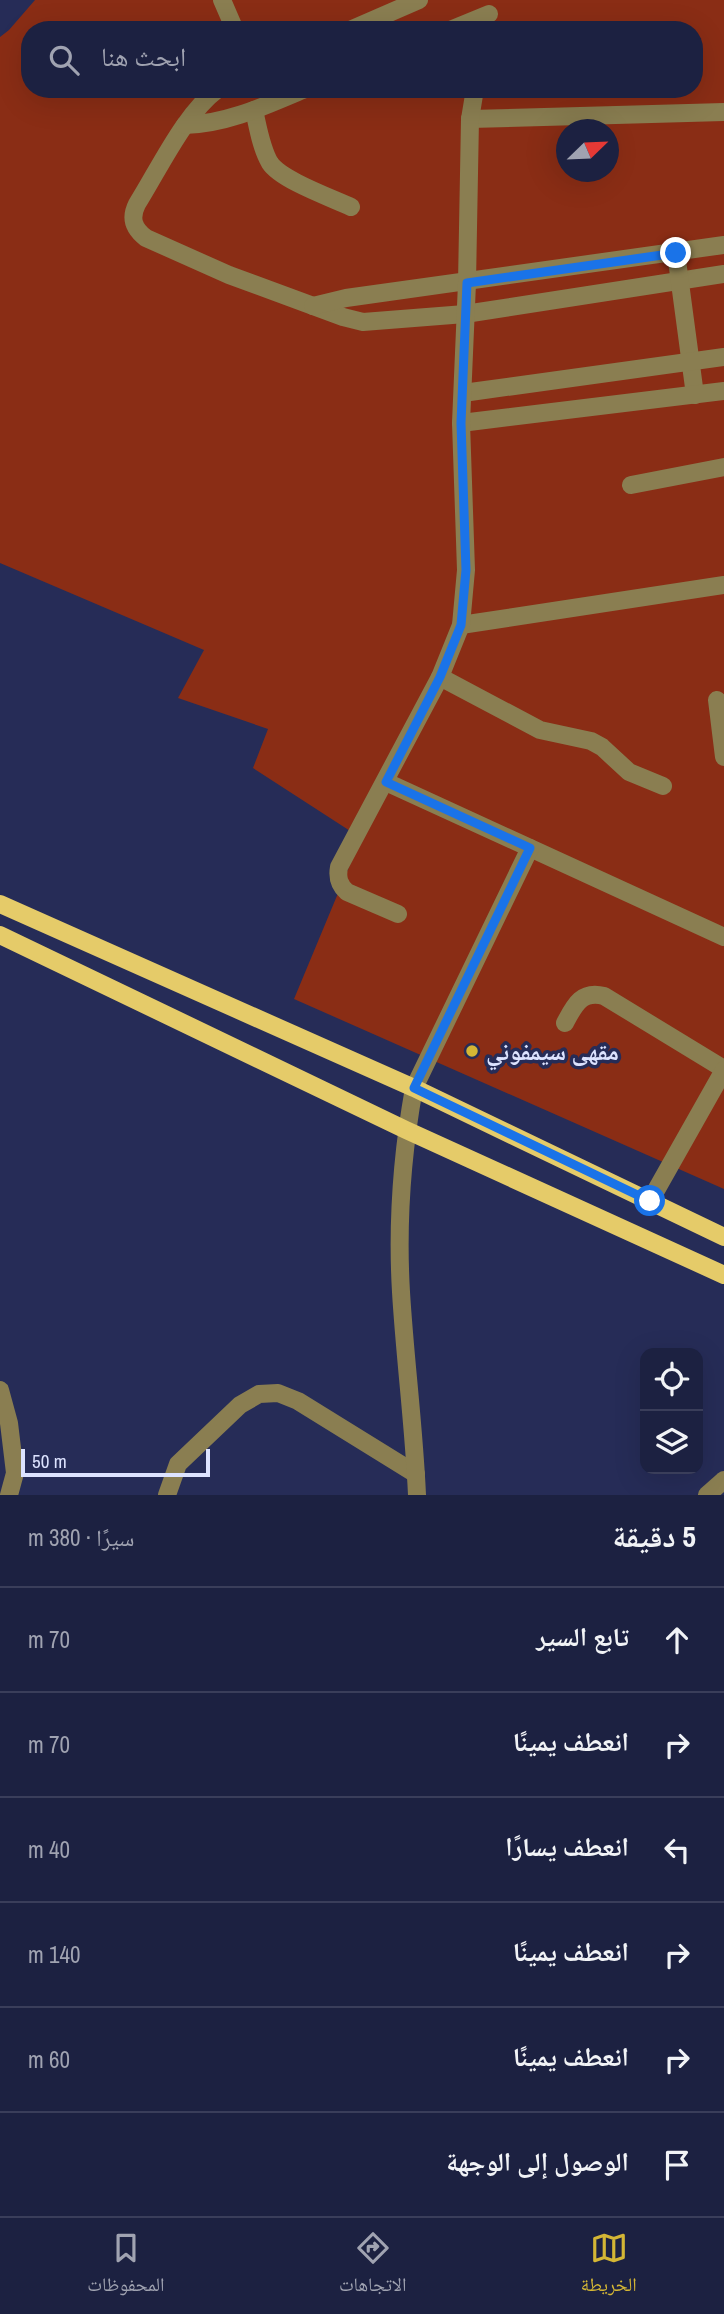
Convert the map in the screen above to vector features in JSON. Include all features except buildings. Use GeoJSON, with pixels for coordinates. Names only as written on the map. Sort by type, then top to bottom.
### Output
{"type":"FeatureCollection","features":[{"type":"Feature","properties":{"kind":"main road"},"geometry":{"type":"LineString","coordinates":[[0,904],[414,1088],[724,1237]]}},
{"type":"Feature","properties":{"kind":"main road"},"geometry":{"type":"LineString","coordinates":[[0,935],[406,1130],[724,1275]]}},
{"type":"Feature","properties":{"kind":"street"},"geometry":{"type":"LineString","coordinates":[[222,0],[231,21]]}},
{"type":"Feature","properties":{"kind":"street"},"geometry":{"type":"LineString","coordinates":[[371,21],[419,0]]}},
{"type":"Feature","properties":{"kind":"street"},"geometry":{"type":"LineString","coordinates":[[471,21],[488,14]]}},
{"type":"Feature","properties":{"kind":"street"},"geometry":{"type":"LineString","coordinates":[[207,98],[185,125],[133,213],[133,223],[138,232],[146,237],[229,275],[313,306],[363,322],[465,314],[724,274]]}},
{"type":"Feature","properties":{"kind":"street"},"geometry":{"type":"LineString","coordinates":[[185,125],[200,125],[254,110],[283,98]]}},
{"type":"Feature","properties":{"kind":"street"},"geometry":{"type":"LineString","coordinates":[[398,914],[347,892],[342,888],[338,874],[339,867],[440,677],[461,625],[466,570],[461,423],[470,119],[474,98]]}},
{"type":"Feature","properties":{"kind":"street"},"geometry":{"type":"LineString","coordinates":[[254,110],[264,150],[271,164],[282,175],[352,207]]}},
{"type":"Feature","properties":{"kind":"street"},"geometry":{"type":"LineString","coordinates":[[470,119],[724,112]]}},
{"type":"Feature","properties":{"kind":"street"},"geometry":{"type":"LineString","coordinates":[[313,306],[346,298],[724,245]]}},
{"type":"Feature","properties":{"kind":"street"},"geometry":{"type":"LineString","coordinates":[[676,253],[695,395]]}},
{"type":"Feature","properties":{"kind":"street"},"geometry":{"type":"LineString","coordinates":[[463,393],[724,357]]}},
{"type":"Feature","properties":{"kind":"street"},"geometry":{"type":"LineString","coordinates":[[461,423],[724,391]]}},
{"type":"Feature","properties":{"kind":"street"},"geometry":{"type":"LineString","coordinates":[[631,485],[724,467]]}},
{"type":"Feature","properties":{"kind":"street"},"geometry":{"type":"LineString","coordinates":[[461,625],[724,585]]}},
{"type":"Feature","properties":{"kind":"street"},"geometry":{"type":"LineString","coordinates":[[440,677],[540,730],[591,741],[602,747],[629,772],[663,786]]}},
{"type":"Feature","properties":{"kind":"street"},"geometry":{"type":"LineString","coordinates":[[716,700],[724,757]]}},
{"type":"Feature","properties":{"kind":"street"},"geometry":{"type":"LineString","coordinates":[[386,782],[724,937]]}},
{"type":"Feature","properties":{"kind":"street"},"geometry":{"type":"LineString","coordinates":[[417,1495],[401,1289],[401,1197],[406,1130],[414,1088],[530,848]]}},
{"type":"Feature","properties":{"kind":"street"},"geometry":{"type":"LineString","coordinates":[[565,1023],[576,1002],[582,997],[589,994],[604,996],[724,1070],[650,1201]]}},
{"type":"Feature","properties":{"kind":"street"},"geometry":{"type":"LineString","coordinates":[[0,1390],[9,1423],[15,1473],[9,1495]]}},
{"type":"Feature","properties":{"kind":"street"},"geometry":{"type":"LineString","coordinates":[[167,1495],[178,1464],[240,1405],[259,1394],[278,1393],[298,1401],[416,1474]]}},
{"type":"Feature","properties":{"kind":"street"},"geometry":{"type":"LineString","coordinates":[[707,1495],[724,1480]]}},
{"type":"Feature","properties":{"kind":"shaded area"},"geometry":{"type":"Polygon","coordinates":[[[35,0],[724,0],[724,1189],[294,999],[361,838],[253,768],[268,729],[178,698],[204,650],[0,563],[0,37],[35,0]]]}},
{"type":"Feature","properties":{"kind":"place","name":"مقهى سيمفوني"},"geometry":{"type":"Point","coordinates":[472,1051]}},
{"type":"Feature","properties":{"kind":"route"},"geometry":{"type":"LineString","coordinates":[[650,1201],[414,1088],[530,848],[386,782],[440,677],[461,625],[466,570],[461,423],[467,283],[676,253]]}}]}
